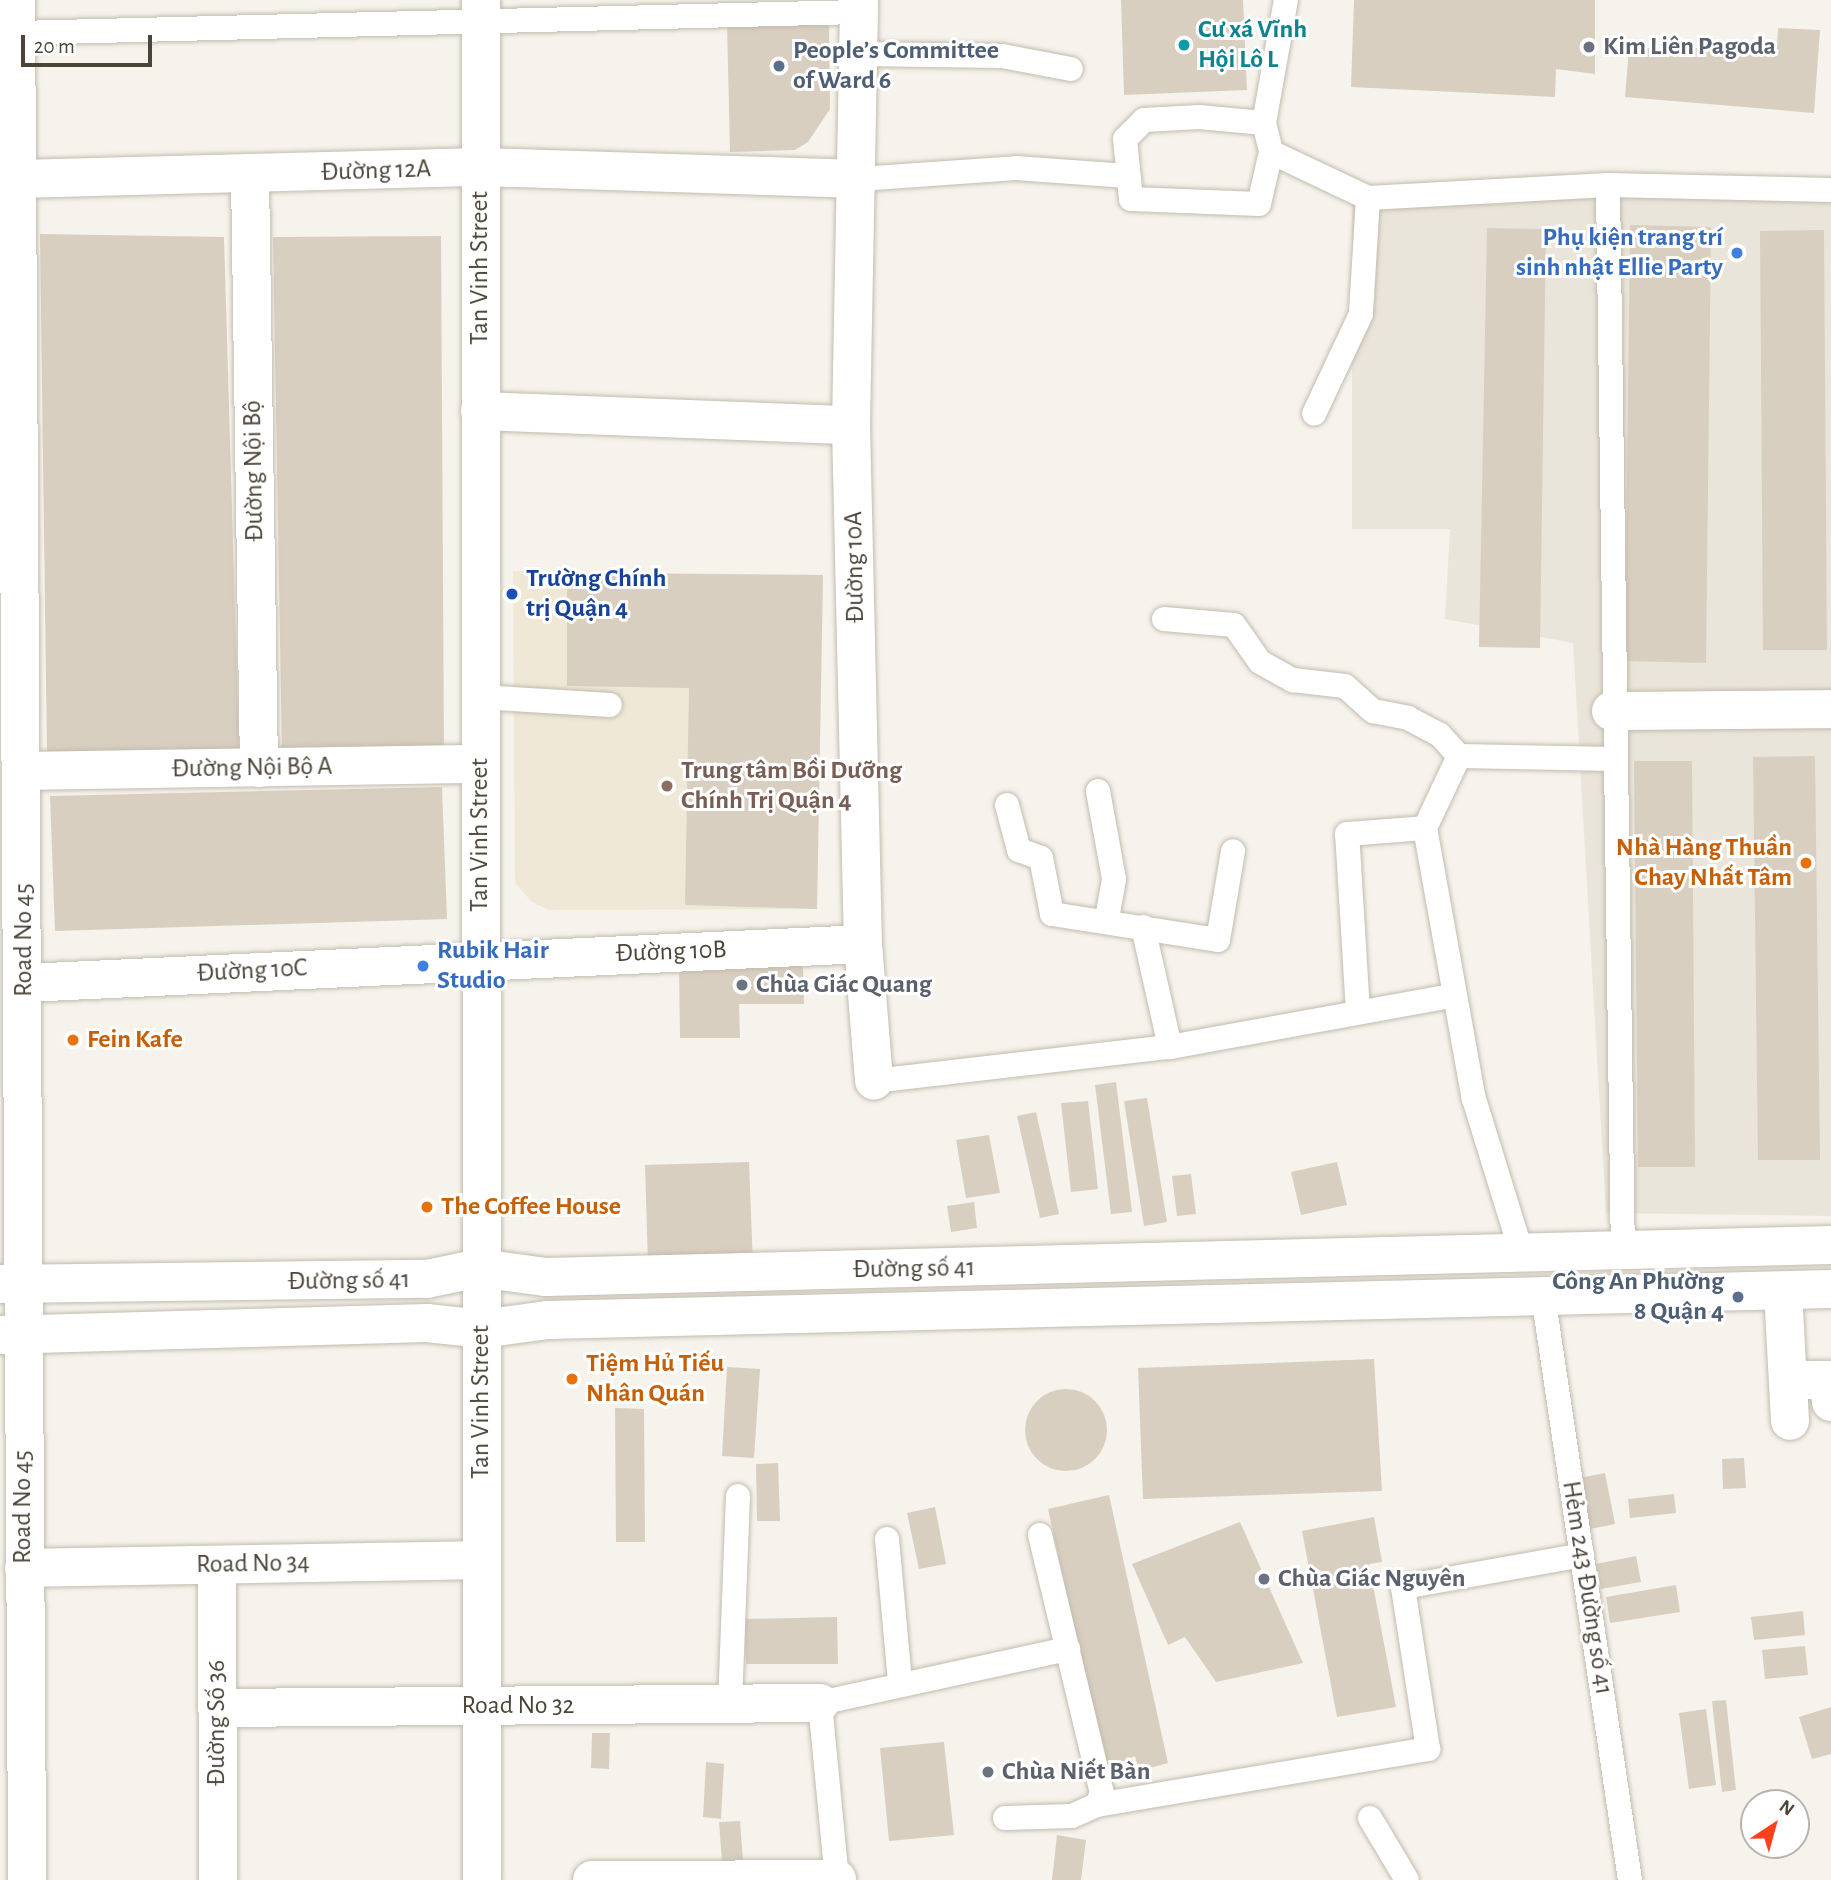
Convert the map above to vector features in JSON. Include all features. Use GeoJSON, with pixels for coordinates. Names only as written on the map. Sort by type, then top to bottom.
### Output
{"type":"FeatureCollection","features":[{"type":"Feature","properties":{"kind":"street","name":"Đường 10A"},"geometry":{"type":"LineString","coordinates":[[859,6],[860,179],[852,425],[863,944],[874,1081]]}},
{"type":"Feature","properties":{"kind":"street","name":"Tan Vinh Street"},"geometry":{"type":"LineString","coordinates":[[481,12],[479,959],[482,1880]]}},
{"type":"Feature","properties":{"kind":"street","name":"Road No 45"},"geometry":{"type":"LineString","coordinates":[[17,16],[18,179],[9,273],[11,648],[23,771],[25,983],[10,1283],[24,1568],[27,1880]]}},
{"type":"Feature","properties":{"kind":"street","name":"Đường 12A"},"geometry":{"type":"LineString","coordinates":[[18,179],[481,167],[860,179]]}},
{"type":"Feature","properties":{"kind":"street","name":"Đường Nội Bộ"},"geometry":{"type":"LineString","coordinates":[[250,175],[259,768]]}},
{"type":"Feature","properties":{"kind":"street"},"geometry":{"type":"LineString","coordinates":[[480,411],[852,425]]}},
{"type":"Feature","properties":{"kind":"street"},"geometry":{"type":"LineString","coordinates":[[1611,711],[1831,709]]}},
{"type":"Feature","properties":{"kind":"street","name":"Đường Nội Bộ A"},"geometry":{"type":"LineString","coordinates":[[23,771],[480,764]]}},
{"type":"Feature","properties":{"kind":"street","name":"Đường 10B"},"geometry":{"type":"LineString","coordinates":[[479,959],[863,944]]}},
{"type":"Feature","properties":{"kind":"street","name":"Đường 10C"},"geometry":{"type":"LineString","coordinates":[[25,983],[479,959]]}},
{"type":"Feature","properties":{"kind":"street","name":"Đường số 41"},"geometry":{"type":"LineString","coordinates":[[10,1283],[67,1286],[426,1279],[480,1268],[546,1277],[1523,1257],[1831,1245]]}},
{"type":"Feature","properties":{"kind":"street","name":"Đường số 41"},"geometry":{"type":"LineString","coordinates":[[11,1336],[67,1330],[413,1323],[482,1329],[548,1320],[1831,1289]]}},
{"type":"Feature","properties":{"kind":"street"},"geometry":{"type":"LineString","coordinates":[[1783,1291],[1790,1421]]}},
{"type":"Feature","properties":{"kind":"street"},"geometry":{"type":"LineString","coordinates":[[1788,1380],[1829,1380],[1831,1402]]}},
{"type":"Feature","properties":{"kind":"street","name":"Road No 34"},"geometry":{"type":"LineString","coordinates":[[24,1568],[482,1560]]}},
{"type":"Feature","properties":{"kind":"street","name":"Đường Số 36"},"geometry":{"type":"LineString","coordinates":[[217,1565],[218,1880]]}},
{"type":"Feature","properties":{"kind":"street","name":"Road No 32"},"geometry":{"type":"LineString","coordinates":[[217,1708],[820,1703]]}},
{"type":"Feature","properties":{"kind":"street"},"geometry":{"type":"LineString","coordinates":[[592,1880],[837,1880]]}},
{"type":"Feature","properties":{"kind":"lane"},"geometry":{"type":"LineString","coordinates":[[1264,123],[1144,120],[1125,139],[1131,199],[1259,204],[1271,152],[1264,123],[1286,0]]}},
{"type":"Feature","properties":{"kind":"lane"},"geometry":{"type":"LineString","coordinates":[[17,16],[859,6]]}},
{"type":"Feature","properties":{"kind":"lane"},"geometry":{"type":"LineString","coordinates":[[859,54],[1002,56],[1071,69]]}},
{"type":"Feature","properties":{"kind":"lane"},"geometry":{"type":"LineString","coordinates":[[1271,152],[1368,198],[1608,185],[1831,190]]}},
{"type":"Feature","properties":{"kind":"lane"},"geometry":{"type":"LineString","coordinates":[[860,179],[1016,168],[1127,176]]}},
{"type":"Feature","properties":{"kind":"lane"},"geometry":{"type":"LineString","coordinates":[[1608,185],[1611,711],[1623,1253]]}},
{"type":"Feature","properties":{"kind":"lane"},"geometry":{"type":"LineString","coordinates":[[1314,414],[1361,314],[1368,198]]}},
{"type":"Feature","properties":{"kind":"lane"},"geometry":{"type":"LineString","coordinates":[[1164,618],[1234,625],[1260,662],[1293,680],[1345,687],[1373,711],[1408,718],[1440,735],[1458,756],[1614,759]]}},
{"type":"Feature","properties":{"kind":"lane"},"geometry":{"type":"LineString","coordinates":[[480,697],[610,705]]}},
{"type":"Feature","properties":{"kind":"lane"},"geometry":{"type":"LineString","coordinates":[[1458,756],[1425,828],[1451,996],[1474,1099],[1523,1257]]}},
{"type":"Feature","properties":{"kind":"lane"},"geometry":{"type":"LineString","coordinates":[[1098,791],[1114,880],[1107,918]]}},
{"type":"Feature","properties":{"kind":"lane"},"geometry":{"type":"LineString","coordinates":[[1007,805],[1019,850],[1041,858],[1052,914],[1107,918],[1143,928],[1218,940],[1233,851]]}},
{"type":"Feature","properties":{"kind":"lane"},"geometry":{"type":"LineString","coordinates":[[1358,1012],[1347,834],[1425,828]]}},
{"type":"Feature","properties":{"kind":"lane"},"geometry":{"type":"LineString","coordinates":[[1143,928],[1170,1047]]}},
{"type":"Feature","properties":{"kind":"lane"},"geometry":{"type":"LineString","coordinates":[[874,1081],[1170,1047],[1451,996]]}},
{"type":"Feature","properties":{"kind":"lane","name":"Hẻm 243 Đường số 41"},"geometry":{"type":"LineString","coordinates":[[1543,1295],[1630,1880]]}},
{"type":"Feature","properties":{"kind":"lane"},"geometry":{"type":"LineString","coordinates":[[730,1704],[738,1496]]}},
{"type":"Feature","properties":{"kind":"lane"},"geometry":{"type":"LineString","coordinates":[[1040,1535],[1102,1793],[1097,1805]]}},
{"type":"Feature","properties":{"kind":"lane"},"geometry":{"type":"LineString","coordinates":[[887,1539],[900,1683]]}},
{"type":"Feature","properties":{"kind":"lane"},"geometry":{"type":"LineString","coordinates":[[1005,1818],[1072,1816],[1097,1805],[1428,1749],[1402,1587],[1582,1555]]}},
{"type":"Feature","properties":{"kind":"lane"},"geometry":{"type":"LineString","coordinates":[[837,1880],[820,1703],[900,1683],[1068,1649]]}},
{"type":"Feature","properties":{"kind":"lane"},"geometry":{"type":"LineString","coordinates":[[1370,1818],[1407,1880]]}},
{"type":"Feature","properties":{"kind":"shaded area"},"geometry":{"type":"Polygon","coordinates":[[[1352,187],[1831,197],[1831,1216],[1606,1213],[1573,643],[1445,619],[1450,529],[1352,529],[1352,187]]]}},
{"type":"Feature","properties":{"kind":"shaded area","name":"Trung tâm Bồi Dưỡng Chính Trị Quận 4"},"geometry":{"type":"Polygon","coordinates":[[[513,571],[823,575],[817,909],[549,910],[532,902],[515,883],[513,571]]]}},
{"type":"Feature","properties":{"kind":"building","name":"Cư xá Vĩnh Hội Lô L"},"geometry":{"type":"Polygon","coordinates":[[[1121,0],[1243,0],[1247,90],[1124,95],[1121,0]]]}},
{"type":"Feature","properties":{"kind":"building"},"geometry":{"type":"Polygon","coordinates":[[[1354,0],[1595,0],[1595,74],[1556,69],[1555,97],[1351,87],[1354,0]]]}},
{"type":"Feature","properties":{"kind":"building","name":"People’s Committee of Ward 6"},"geometry":{"type":"Polygon","coordinates":[[[727,23],[829,24],[830,109],[808,142],[795,150],[730,152],[727,23]]]}},
{"type":"Feature","properties":{"kind":"building"},"geometry":{"type":"Polygon","coordinates":[[[1778,28],[1820,30],[1814,113],[1625,97],[1629,48],[1777,48],[1778,28]]]}},
{"type":"Feature","properties":{"kind":"building"},"geometry":{"type":"Polygon","coordinates":[[[1630,225],[1711,227],[1706,663],[1625,661],[1630,225]]]}},
{"type":"Feature","properties":{"kind":"building"},"geometry":{"type":"Polygon","coordinates":[[[1487,228],[1546,229],[1540,648],[1479,647],[1487,228]]]}},
{"type":"Feature","properties":{"kind":"building"},"geometry":{"type":"Polygon","coordinates":[[[1824,230],[1827,650],[1763,650],[1760,231],[1824,230]]]}},
{"type":"Feature","properties":{"kind":"building"},"geometry":{"type":"Polygon","coordinates":[[[40,234],[224,237],[239,749],[47,753],[40,234]]]}},
{"type":"Feature","properties":{"kind":"building"},"geometry":{"type":"Polygon","coordinates":[[[441,236],[444,755],[282,756],[273,237],[441,236]]]}},
{"type":"Feature","properties":{"kind":"building"},"geometry":{"type":"Polygon","coordinates":[[[567,573],[823,575],[817,909],[685,905],[689,688],[567,686],[567,573]]]}},
{"type":"Feature","properties":{"kind":"building"},"geometry":{"type":"Polygon","coordinates":[[[1815,756],[1820,1160],[1758,1160],[1753,757],[1815,756]]]}},
{"type":"Feature","properties":{"kind":"building"},"geometry":{"type":"Polygon","coordinates":[[[1634,761],[1692,761],[1695,1167],[1638,1167],[1634,761]]]}},
{"type":"Feature","properties":{"kind":"building"},"geometry":{"type":"Polygon","coordinates":[[[442,787],[447,919],[55,931],[50,796],[442,787]]]}},
{"type":"Feature","properties":{"kind":"building","name":"Chùa Giác Quang"},"geometry":{"type":"Polygon","coordinates":[[[803,966],[804,1004],[739,1004],[740,1038],[680,1038],[679,967],[803,966]]]}},
{"type":"Feature","properties":{"kind":"building"},"geometry":{"type":"Polygon","coordinates":[[[1116,1082],[1132,1212],[1111,1214],[1095,1085],[1116,1082]]]}},
{"type":"Feature","properties":{"kind":"building"},"geometry":{"type":"Polygon","coordinates":[[[1147,1098],[1167,1222],[1144,1226],[1124,1101],[1147,1098]]]}},
{"type":"Feature","properties":{"kind":"building"},"geometry":{"type":"Polygon","coordinates":[[[1088,1101],[1098,1189],[1071,1192],[1061,1103],[1088,1101]]]}},
{"type":"Feature","properties":{"kind":"building"},"geometry":{"type":"Polygon","coordinates":[[[1036,1112],[1059,1214],[1040,1218],[1017,1116],[1036,1112]]]}},
{"type":"Feature","properties":{"kind":"building"},"geometry":{"type":"Polygon","coordinates":[[[989,1135],[1000,1193],[966,1198],[956,1140],[989,1135]]]}},
{"type":"Feature","properties":{"kind":"building"},"geometry":{"type":"Polygon","coordinates":[[[749,1162],[753,1265],[648,1265],[645,1165],[749,1162]]]}},
{"type":"Feature","properties":{"kind":"building"},"geometry":{"type":"Polygon","coordinates":[[[1337,1162],[1347,1205],[1301,1215],[1291,1172],[1337,1162]]]}},
{"type":"Feature","properties":{"kind":"building"},"geometry":{"type":"Polygon","coordinates":[[[1191,1174],[1196,1214],[1177,1216],[1172,1176],[1191,1174]]]}},
{"type":"Feature","properties":{"kind":"building"},"geometry":{"type":"Polygon","coordinates":[[[974,1202],[977,1228],[951,1232],[947,1206],[974,1202]]]}},
{"type":"Feature","properties":{"kind":"building"},"geometry":{"type":"Polygon","coordinates":[[[1374,1359],[1382,1491],[1143,1499],[1138,1368],[1374,1359]]]}},
{"type":"Feature","properties":{"kind":"building"},"geometry":{"type":"Polygon","coordinates":[[[727,1367],[760,1369],[754,1458],[722,1456],[727,1367]]]}},
{"type":"Feature","properties":{"kind":"building"},"geometry":{"type":"Polygon","coordinates":[[[1066,1389],[1082,1392],[1095,1401],[1104,1414],[1107,1430],[1104,1446],[1095,1459],[1082,1468],[1066,1471],[1050,1468],[1037,1459],[1028,1446],[1025,1430],[1028,1414],[1037,1401],[1050,1392],[1066,1389]]]}},
{"type":"Feature","properties":{"kind":"building"},"geometry":{"type":"Polygon","coordinates":[[[615,1408],[644,1409],[645,1542],[616,1542],[615,1408]]]}},
{"type":"Feature","properties":{"kind":"building"},"geometry":{"type":"Polygon","coordinates":[[[1744,1458],[1746,1488],[1723,1489],[1722,1459],[1744,1458]]]}},
{"type":"Feature","properties":{"kind":"building"},"geometry":{"type":"Polygon","coordinates":[[[778,1463],[780,1521],[757,1521],[756,1464],[778,1463]]]}},
{"type":"Feature","properties":{"kind":"building"},"geometry":{"type":"Polygon","coordinates":[[[1605,1473],[1615,1524],[1590,1529],[1579,1478],[1605,1473]]]}},
{"type":"Feature","properties":{"kind":"building"},"geometry":{"type":"Polygon","coordinates":[[[1674,1494],[1676,1513],[1630,1518],[1628,1499],[1674,1494]]]}},
{"type":"Feature","properties":{"kind":"building"},"geometry":{"type":"Polygon","coordinates":[[[1109,1495],[1168,1763],[1139,1771],[1135,1756],[1106,1769],[1048,1509],[1109,1495]]]}},
{"type":"Feature","properties":{"kind":"building"},"geometry":{"type":"Polygon","coordinates":[[[935,1507],[946,1564],[919,1569],[907,1513],[935,1507]]]}},
{"type":"Feature","properties":{"kind":"building"},"geometry":{"type":"Polygon","coordinates":[[[1374,1517],[1382,1562],[1369,1564],[1396,1707],[1337,1717],[1302,1531],[1374,1517]]]}},
{"type":"Feature","properties":{"kind":"building"},"geometry":{"type":"Polygon","coordinates":[[[1240,1522],[1303,1663],[1216,1682],[1185,1637],[1168,1645],[1132,1564],[1240,1522]]]}},
{"type":"Feature","properties":{"kind":"building"},"geometry":{"type":"Polygon","coordinates":[[[1636,1556],[1641,1582],[1601,1589],[1596,1564],[1636,1556]]]}},
{"type":"Feature","properties":{"kind":"building"},"geometry":{"type":"Polygon","coordinates":[[[1676,1585],[1680,1612],[1610,1623],[1606,1597],[1676,1585]]]}},
{"type":"Feature","properties":{"kind":"building"},"geometry":{"type":"Polygon","coordinates":[[[1803,1611],[1805,1635],[1754,1640],[1751,1617],[1803,1611]]]}},
{"type":"Feature","properties":{"kind":"building"},"geometry":{"type":"Polygon","coordinates":[[[837,1617],[838,1664],[746,1664],[745,1619],[837,1617]]]}},
{"type":"Feature","properties":{"kind":"building"},"geometry":{"type":"Polygon","coordinates":[[[1805,1646],[1808,1675],[1765,1679],[1762,1650],[1805,1646]]]}},
{"type":"Feature","properties":{"kind":"building"},"geometry":{"type":"Polygon","coordinates":[[[1726,1700],[1736,1790],[1722,1792],[1712,1701],[1726,1700]]]}},
{"type":"Feature","properties":{"kind":"building"},"geometry":{"type":"Polygon","coordinates":[[[1831,1707],[1831,1754],[1812,1759],[1799,1717],[1831,1707]]]}},
{"type":"Feature","properties":{"kind":"building"},"geometry":{"type":"Polygon","coordinates":[[[1706,1709],[1716,1785],[1689,1789],[1679,1713],[1706,1709]]]}},
{"type":"Feature","properties":{"kind":"building"},"geometry":{"type":"Polygon","coordinates":[[[592,1733],[610,1733],[609,1769],[591,1768],[592,1733]]]}},
{"type":"Feature","properties":{"kind":"building"},"geometry":{"type":"Polygon","coordinates":[[[944,1742],[954,1835],[889,1841],[880,1748],[944,1742]]]}},
{"type":"Feature","properties":{"kind":"building"},"geometry":{"type":"Polygon","coordinates":[[[706,1762],[724,1764],[721,1819],[703,1817],[706,1762]]]}},
{"type":"Feature","properties":{"kind":"building"},"geometry":{"type":"Polygon","coordinates":[[[740,1821],[744,1874],[723,1875],[719,1822],[740,1821]]]}},
{"type":"Feature","properties":{"kind":"building"},"geometry":{"type":"Polygon","coordinates":[[[1057,1835],[1086,1840],[1081,1880],[1052,1880],[1057,1835]]]}},
{"type":"Feature","properties":{"kind":"place","name":"Cư xá Vĩnh Hội Lô L"},"geometry":{"type":"Point","coordinates":[1184,45]}},
{"type":"Feature","properties":{"kind":"place","name":"Kim Liên Pagoda"},"geometry":{"type":"Point","coordinates":[1589,47]}},
{"type":"Feature","properties":{"kind":"place","name":"People’s Committee of Ward 6"},"geometry":{"type":"Point","coordinates":[779,66]}},
{"type":"Feature","properties":{"kind":"place","name":"Phụ kiện trang trí sinh nhật Ellie Party"},"geometry":{"type":"Point","coordinates":[1737,253]}},
{"type":"Feature","properties":{"kind":"place","name":"Trường Chính trị Quận 4"},"geometry":{"type":"Point","coordinates":[512,594]}},
{"type":"Feature","properties":{"kind":"place","name":"Trung tâm Bồi Dưỡng Chính Trị Quận 4"},"geometry":{"type":"Point","coordinates":[667,786]}},
{"type":"Feature","properties":{"kind":"place","name":"Nhà Hàng Thuần Chay Nhất Tâm"},"geometry":{"type":"Point","coordinates":[1806,863]}},
{"type":"Feature","properties":{"kind":"place","name":"Rubik Hair Studio"},"geometry":{"type":"Point","coordinates":[423,966]}},
{"type":"Feature","properties":{"kind":"place","name":"Chùa Giác Quang"},"geometry":{"type":"Point","coordinates":[742,985]}},
{"type":"Feature","properties":{"kind":"place","name":"Fein Kafe"},"geometry":{"type":"Point","coordinates":[73,1040]}},
{"type":"Feature","properties":{"kind":"place","name":"The Coffee House"},"geometry":{"type":"Point","coordinates":[427,1207]}},
{"type":"Feature","properties":{"kind":"place","name":"Công An Phường 8 Quận 4"},"geometry":{"type":"Point","coordinates":[1738,1297]}},
{"type":"Feature","properties":{"kind":"place","name":"Tiệm Hủ Tiếu Nhân Quán"},"geometry":{"type":"Point","coordinates":[572,1379]}},
{"type":"Feature","properties":{"kind":"place","name":"Chùa Giác Nguyên"},"geometry":{"type":"Point","coordinates":[1264,1579]}},
{"type":"Feature","properties":{"kind":"place","name":"Chùa Niết Bàn"},"geometry":{"type":"Point","coordinates":[988,1772]}}]}
